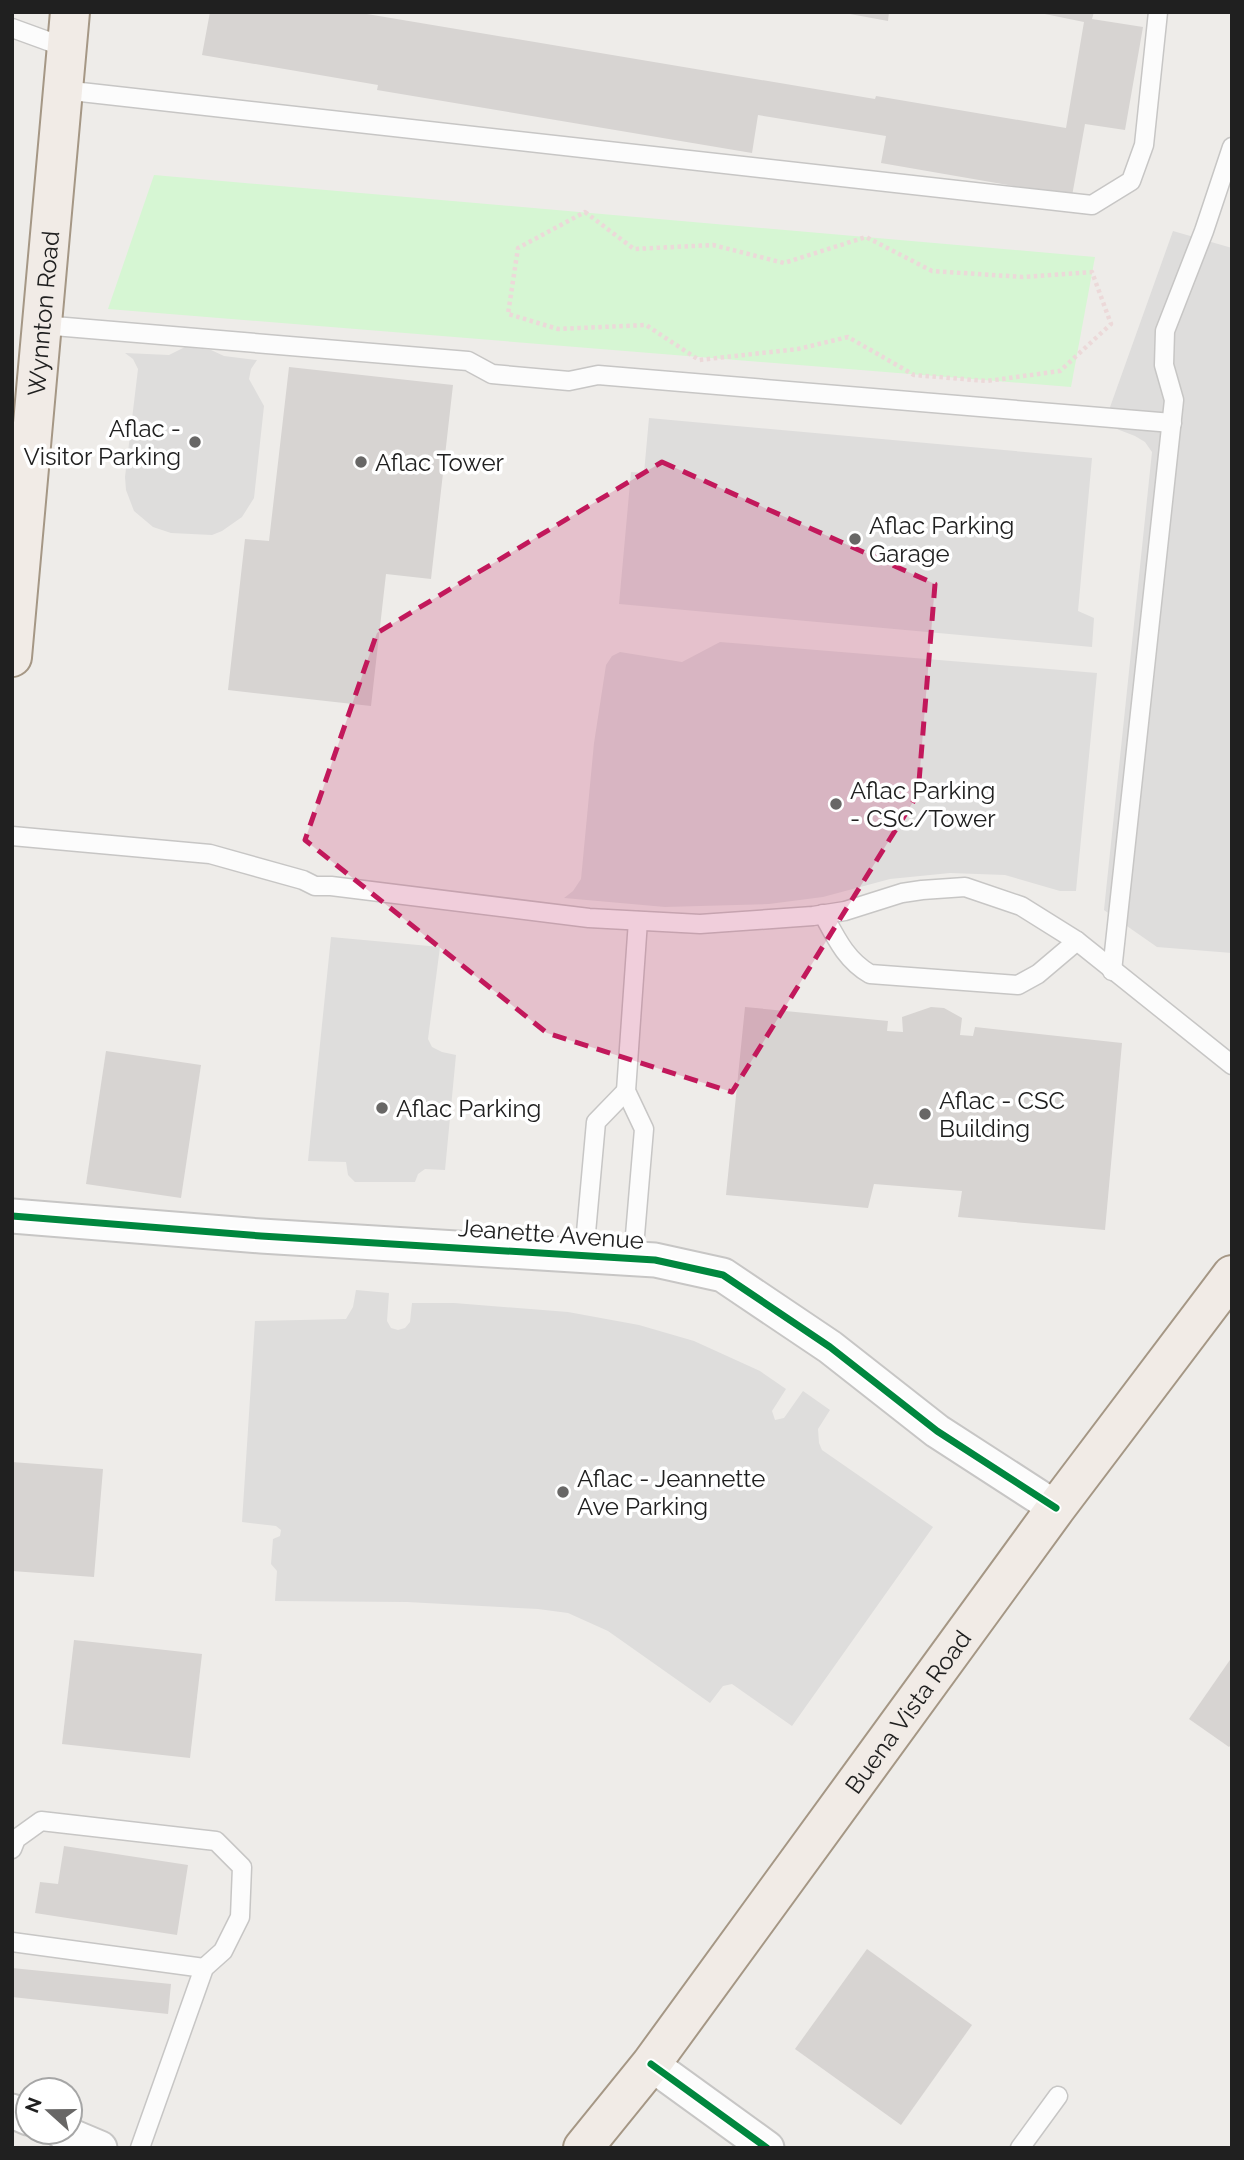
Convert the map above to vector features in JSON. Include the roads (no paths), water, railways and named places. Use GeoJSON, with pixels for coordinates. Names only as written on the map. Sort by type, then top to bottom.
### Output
{"type":"FeatureCollection","features":[{"type":"Feature","properties":{"kind":"main road","name":"Wynnton Road"},"geometry":{"type":"LineString","coordinates":[[12,657],[14,610],[69,30]]}},
{"type":"Feature","properties":{"kind":"main road","name":"Buena Vista Road"},"geometry":{"type":"LineString","coordinates":[[583,2148],[651,2064],[1056,1508],[1232,1275]]}},
{"type":"Feature","properties":{"kind":"street","name":"Jeanette Avenue"},"geometry":{"type":"LineString","coordinates":[[12,1216],[274,1237],[633,1259],[723,1275],[830,1347],[937,1431],[1056,1508]]}},
{"type":"Feature","properties":{"kind":"street"},"geometry":{"type":"LineString","coordinates":[[651,2064],[767,2148]]}},
{"type":"Feature","properties":{"kind":"lane"},"geometry":{"type":"LineString","coordinates":[[63,90],[1092,205],[1131,180],[1144,145],[1158,12]]}},
{"type":"Feature","properties":{"kind":"lane"},"geometry":{"type":"LineString","coordinates":[[12,28],[69,30]]}},
{"type":"Feature","properties":{"kind":"lane"},"geometry":{"type":"LineString","coordinates":[[1112,971],[1174,400],[1164,365],[1165,331],[1204,231],[1232,147]]}},
{"type":"Feature","properties":{"kind":"lane"},"geometry":{"type":"LineString","coordinates":[[42,325],[468,360],[492,374],[569,381],[598,375],[1172,423]]}},
{"type":"Feature","properties":{"kind":"lane"},"geometry":{"type":"LineString","coordinates":[[12,836],[210,854],[303,880],[315,886],[589,918],[638,921],[699,924],[774,920],[845,911],[902,893],[965,887],[1021,906],[1077,941],[1232,1065]]}},
{"type":"Feature","properties":{"kind":"lane"},"geometry":{"type":"LineString","coordinates":[[823,914],[850,959],[870,974],[1018,985],[1038,974],[1077,941]]}},
{"type":"Feature","properties":{"kind":"lane"},"geometry":{"type":"LineString","coordinates":[[633,1259],[644,1129],[626,1091],[638,921]]}},
{"type":"Feature","properties":{"kind":"lane"},"geometry":{"type":"LineString","coordinates":[[584,1255],[596,1122],[626,1091]]}},
{"type":"Feature","properties":{"kind":"lane"},"geometry":{"type":"LineString","coordinates":[[12,1849],[16,1839],[41,1821],[216,1841],[242,1867],[240,1917],[223,1951],[204,1968],[140,2148]]}},
{"type":"Feature","properties":{"kind":"lane"},"geometry":{"type":"LineString","coordinates":[[12,1942],[204,1968]]}},
{"type":"Feature","properties":{"kind":"lane"},"geometry":{"type":"LineString","coordinates":[[1020,2148],[1058,2096]]}},
{"type":"Feature","properties":{"kind":"place","name":"Aflac - Visitor Parking"},"geometry":{"type":"Point","coordinates":[195,442]}},
{"type":"Feature","properties":{"kind":"place","name":"Aflac Tower"},"geometry":{"type":"Point","coordinates":[361,462]}},
{"type":"Feature","properties":{"kind":"place","name":"Aflac Parking Garage"},"geometry":{"type":"Point","coordinates":[855,539]}},
{"type":"Feature","properties":{"kind":"place","name":"Aflac Parking - CSC/Tower"},"geometry":{"type":"Point","coordinates":[836,804]}},
{"type":"Feature","properties":{"kind":"place","name":"Aflac Parking"},"geometry":{"type":"Point","coordinates":[382,1108]}},
{"type":"Feature","properties":{"kind":"place","name":"Aflac - CSC Building"},"geometry":{"type":"Point","coordinates":[925,1114]}},
{"type":"Feature","properties":{"kind":"place","name":"Aflac - Jeannette Ave Parking"},"geometry":{"type":"Point","coordinates":[563,1492]}}]}
